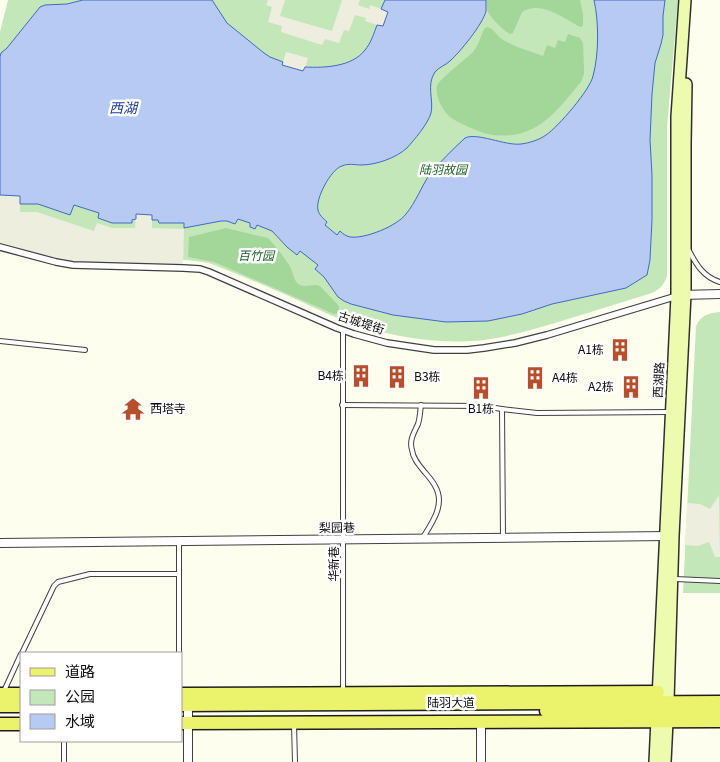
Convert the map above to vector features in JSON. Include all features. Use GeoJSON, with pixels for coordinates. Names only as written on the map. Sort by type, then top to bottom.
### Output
{"type":"FeatureCollection","features":[{"type":"Feature","properties":{"kind":"main road","name":"西湖路"},"geometry":{"type":"LineString","coordinates":[[665,762],[663,706],[681,295],[676,124],[685,0]]}},
{"type":"Feature","properties":{"kind":"main road","name":"西湖路"},"geometry":{"type":"LineString","coordinates":[[655,762],[663,706],[672,578],[669,536],[671,412],[685,242],[685,98],[692,0]]}},
{"type":"Feature","properties":{"kind":"main road"},"geometry":{"type":"LineString","coordinates":[[182,694],[343,693],[663,706],[720,721]]}},
{"type":"Feature","properties":{"kind":"main road"},"geometry":{"type":"LineString","coordinates":[[184,715],[294,722],[481,722],[663,706],[720,693]]}},
{"type":"Feature","properties":{"kind":"main road"},"geometry":{"type":"LineString","coordinates":[[1,698],[20,694]]}},
{"type":"Feature","properties":{"kind":"main road"},"geometry":{"type":"LineString","coordinates":[[1,698],[20,706]]}},
{"type":"Feature","properties":{"kind":"main road","name":"陆羽大道"},"geometry":{"type":"LineString","coordinates":[[184,715],[663,706],[720,702]]}},
{"type":"Feature","properties":{"kind":"main road","name":"陆羽大道"},"geometry":{"type":"LineString","coordinates":[[663,706],[720,710]]}},
{"type":"Feature","properties":{"kind":"main road"},"geometry":{"type":"LineString","coordinates":[[0,712],[20,712]]}},
{"type":"Feature","properties":{"kind":"main road"},"geometry":{"type":"LineString","coordinates":[[0,724],[20,724]]}},
{"type":"Feature","properties":{"kind":"street","name":"古城堤街"},"geometry":{"type":"LineString","coordinates":[[0,247],[73,265],[200,270],[224,278],[343,330],[387,343],[419,348],[451,350],[484,348],[515,343],[681,295],[718,296]]}},
{"type":"Feature","properties":{"kind":"street","name":"梨园巷"},"geometry":{"type":"LineString","coordinates":[[0,543],[669,536]]}},
{"type":"Feature","properties":{"kind":"street"},"geometry":{"type":"LineString","coordinates":[[184,715],[188,762]]}},
{"type":"Feature","properties":{"kind":"street"},"geometry":{"type":"LineString","coordinates":[[481,722],[481,762]]}},
{"type":"Feature","properties":{"kind":"lane"},"geometry":{"type":"LineString","coordinates":[[685,242],[704,274],[720,282]]}},
{"type":"Feature","properties":{"kind":"lane","name":"华新巷"},"geometry":{"type":"LineString","coordinates":[[343,330],[343,693]]}},
{"type":"Feature","properties":{"kind":"lane"},"geometry":{"type":"LineString","coordinates":[[0,342],[84,350]]}},
{"type":"Feature","properties":{"kind":"lane"},"geometry":{"type":"LineString","coordinates":[[342,405],[482,406],[536,413],[671,412]]}},
{"type":"Feature","properties":{"kind":"lane"},"geometry":{"type":"LineString","coordinates":[[420,405],[420,416],[412,435],[411,449],[414,459],[435,485],[439,502],[437,513],[422,539]]}},
{"type":"Feature","properties":{"kind":"lane"},"geometry":{"type":"LineString","coordinates":[[502,409],[503,538]]}},
{"type":"Feature","properties":{"kind":"lane"},"geometry":{"type":"LineString","coordinates":[[179,541],[179,652]]}},
{"type":"Feature","properties":{"kind":"lane"},"geometry":{"type":"LineString","coordinates":[[23,652],[54,586],[58,582],[90,574],[179,574]]}},
{"type":"Feature","properties":{"kind":"lane"},"geometry":{"type":"LineString","coordinates":[[672,578],[720,581]]}},
{"type":"Feature","properties":{"kind":"lane"},"geometry":{"type":"LineString","coordinates":[[1,698],[20,658]]}},
{"type":"Feature","properties":{"kind":"lane"},"geometry":{"type":"LineString","coordinates":[[294,722],[295,762]]}},
{"type":"Feature","properties":{"kind":"lane"},"geometry":{"type":"LineString","coordinates":[[64,742],[64,762]]}},
{"type":"Feature","properties":{"kind":"green space","name":"西湖"},"geometry":{"type":"Polygon","coordinates":[[[8,0],[678,0],[667,127],[666,279],[652,293],[527,331],[484,340],[431,340],[396,335],[362,327],[209,263],[185,260],[70,258],[0,240],[0,32],[8,0]]]}},
{"type":"Feature","properties":{"kind":"green space"},"geometry":{"type":"Polygon","coordinates":[[[487,0],[580,0],[583,26],[580,27],[559,15],[536,8],[522,12],[513,33],[510,34],[500,27],[490,15],[487,9],[487,0]]]}},
{"type":"Feature","properties":{"kind":"green space"},"geometry":{"type":"Polygon","coordinates":[[[487,27],[507,42],[543,56],[547,45],[555,48],[558,40],[565,42],[568,34],[580,38],[583,43],[584,74],[581,82],[553,114],[539,125],[527,131],[505,136],[484,133],[453,119],[447,114],[440,103],[437,86],[447,74],[473,52],[484,29],[487,27]]]}},
{"type":"Feature","properties":{"kind":"green space","name":"百竹园"},"geometry":{"type":"Polygon","coordinates":[[[226,228],[268,238],[291,268],[296,282],[302,286],[320,286],[339,306],[338,313],[334,314],[214,262],[188,257],[189,237],[226,228]]]}},
{"type":"Feature","properties":{"kind":"green space"},"geometry":{"type":"Polygon","coordinates":[[[720,312],[720,593],[683,593],[696,326],[700,319],[706,315],[720,312]]]}},
{"type":"Feature","properties":{"kind":"shaded area"},"geometry":{"type":"Polygon","coordinates":[[[268,0],[285,0],[280,16],[332,31],[342,0],[360,0],[358,5],[369,9],[370,5],[388,11],[383,27],[365,21],[366,18],[355,15],[349,31],[344,30],[339,43],[325,39],[322,45],[281,32],[282,26],[268,22],[272,7],[266,5],[268,0]]]}},
{"type":"Feature","properties":{"kind":"shaded area"},"geometry":{"type":"Polygon","coordinates":[[[286,52],[308,58],[304,72],[282,65],[286,52]]]}},
{"type":"Feature","properties":{"kind":"shaded area"},"geometry":{"type":"Polygon","coordinates":[[[0,195],[20,196],[20,212],[37,212],[94,231],[97,223],[112,228],[135,228],[136,214],[152,215],[152,228],[184,229],[183,268],[73,265],[0,247],[0,195]]]}},
{"type":"Feature","properties":{"kind":"shaded area"},"geometry":{"type":"Polygon","coordinates":[[[719,495],[720,557],[715,557],[709,542],[698,546],[685,545],[687,503],[700,504],[710,509],[719,495]]]}},
{"type":"Feature","properties":{"kind":"water","name":"西湖"},"geometry":{"type":"Polygon","coordinates":[[[83,0],[212,0],[227,23],[264,53],[283,62],[282,65],[303,71],[305,67],[329,67],[345,63],[359,56],[369,44],[377,25],[383,26],[388,12],[381,9],[385,0],[486,0],[484,17],[476,30],[454,57],[438,69],[432,77],[431,113],[424,127],[407,148],[392,158],[379,162],[367,165],[349,164],[338,168],[329,178],[321,192],[318,210],[327,222],[325,225],[337,235],[340,231],[349,237],[356,237],[380,231],[402,219],[413,205],[430,174],[465,138],[477,137],[521,144],[531,142],[546,135],[558,124],[580,99],[593,76],[598,38],[594,0],[665,0],[663,35],[655,63],[652,94],[650,140],[652,220],[650,260],[647,275],[626,288],[552,304],[522,314],[488,321],[446,322],[393,315],[344,301],[338,297],[324,277],[315,269],[318,265],[300,251],[297,255],[272,231],[257,225],[255,229],[250,227],[250,223],[238,219],[235,224],[221,221],[184,228],[184,223],[159,223],[158,220],[152,220],[152,215],[136,214],[136,219],[132,220],[132,223],[112,223],[98,218],[99,213],[74,205],[70,215],[38,204],[20,204],[20,196],[0,195],[1,53],[40,7],[83,0]]]}},
{"type":"Feature","properties":{"kind":"place","name":"A1栋"},"geometry":{"type":"Point","coordinates":[620,350]}},
{"type":"Feature","properties":{"kind":"place","name":"B4栋"},"geometry":{"type":"Point","coordinates":[361,376]}},
{"type":"Feature","properties":{"kind":"place","name":"B3栋"},"geometry":{"type":"Point","coordinates":[397,377]}},
{"type":"Feature","properties":{"kind":"place","name":"A4栋"},"geometry":{"type":"Point","coordinates":[535,378]}},
{"type":"Feature","properties":{"kind":"place","name":"A2栋"},"geometry":{"type":"Point","coordinates":[631,387]}},
{"type":"Feature","properties":{"kind":"place","name":"B1栋"},"geometry":{"type":"Point","coordinates":[481,388]}},
{"type":"Feature","properties":{"kind":"place","name":"西塔寺"},"geometry":{"type":"Point","coordinates":[133,409]}},
{"type":"Feature","properties":{"kind":"park label","name":"陆羽故园"},"geometry":{"type":"Point","coordinates":[443,170]}}]}
